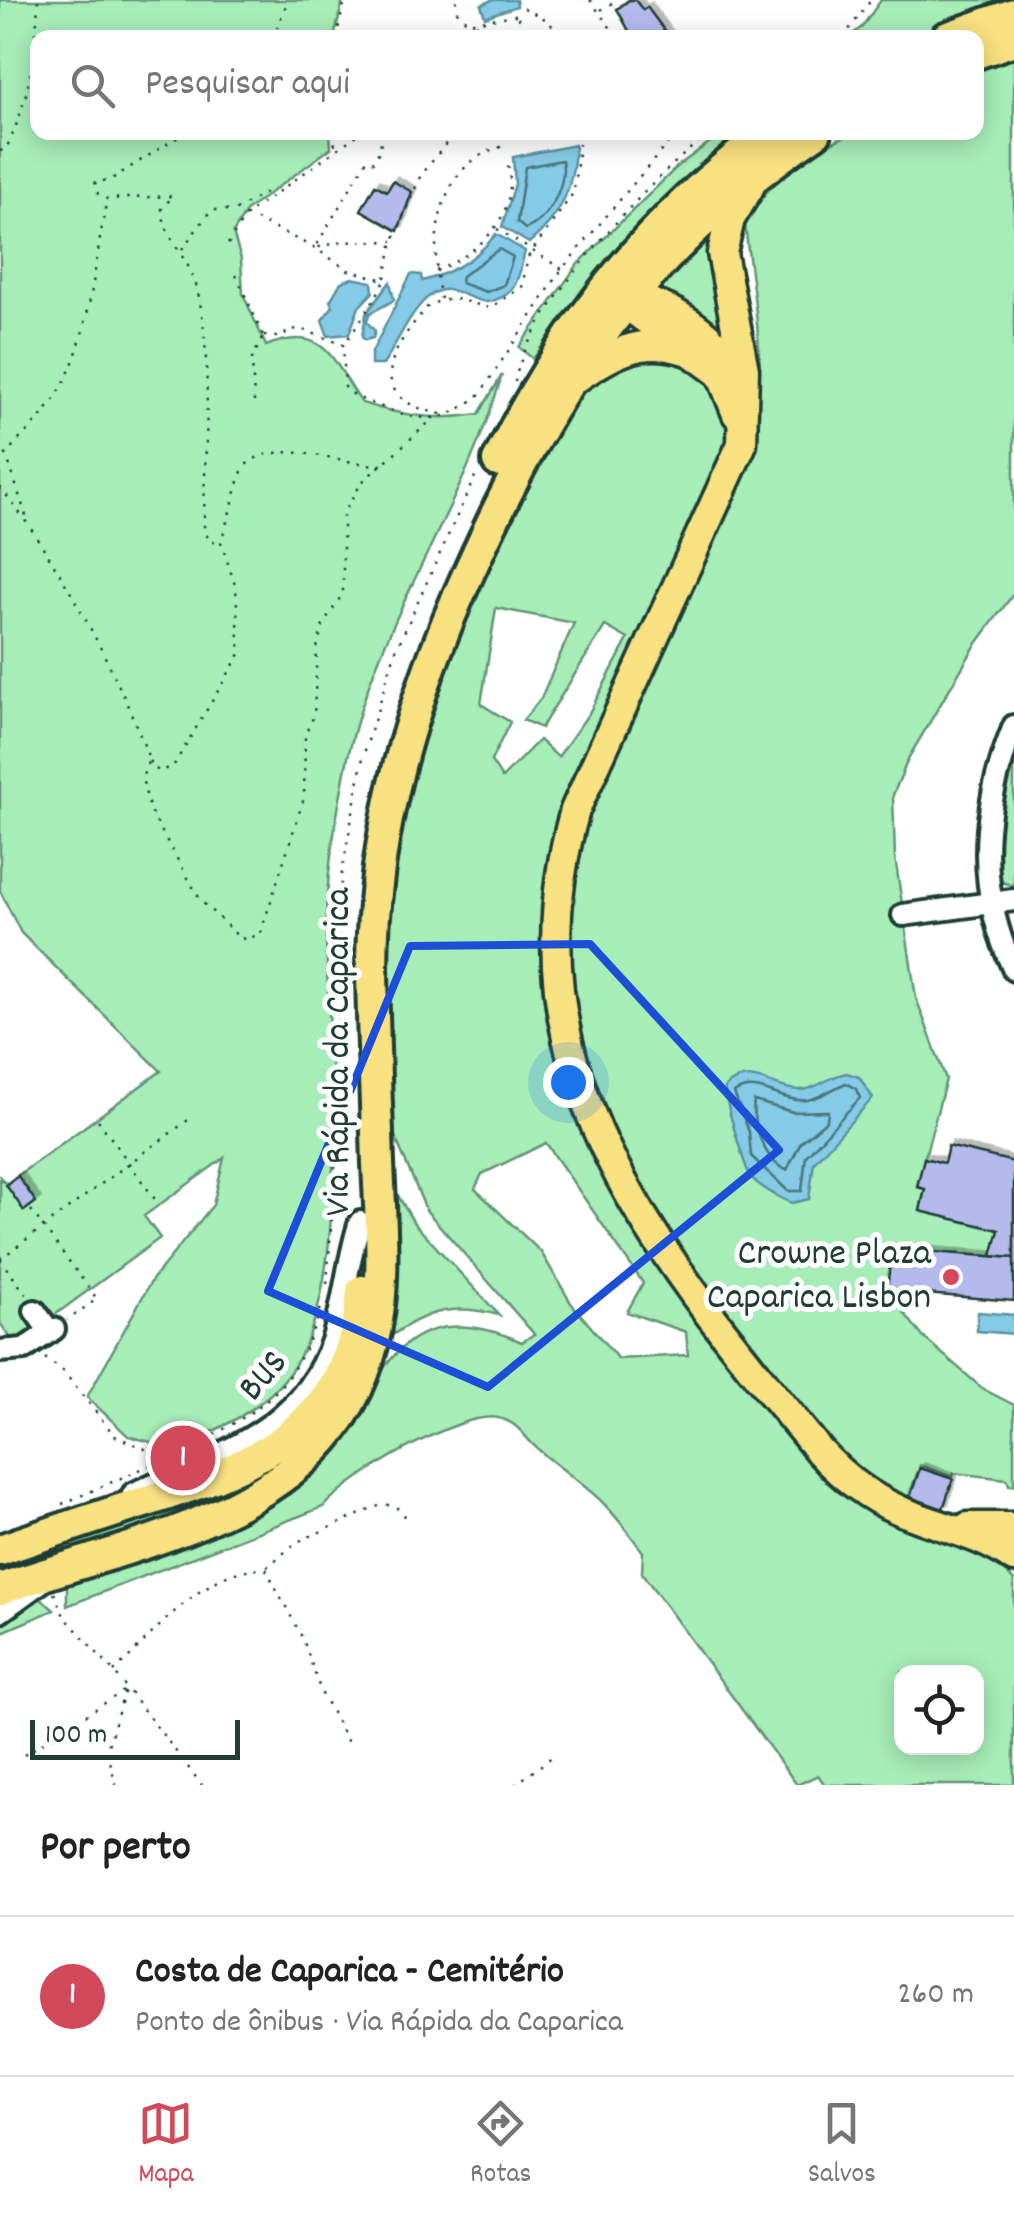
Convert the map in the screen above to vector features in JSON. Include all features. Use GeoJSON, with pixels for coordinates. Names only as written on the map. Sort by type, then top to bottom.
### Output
{"type":"FeatureCollection","features":[{"type":"Feature","properties":{"kind":"highway"},"geometry":{"type":"LineString","coordinates":[[969,30],[1014,14]]}},
{"type":"Feature","properties":{"kind":"highway"},"geometry":{"type":"LineString","coordinates":[[984,50],[1014,40]]}},
{"type":"Feature","properties":{"kind":"highway","name":"Via Rápida da Caparica"},"geometry":{"type":"LineString","coordinates":[[0,1550],[67,1515],[242,1468],[274,1449],[310,1418],[340,1374],[356,1328],[362,1280],[352,952],[360,856],[380,755],[424,623],[529,399],[572,329],[644,240],[709,179],[760,140]]}},
{"type":"Feature","properties":{"kind":"highway","name":"Via Rápida da Caparica"},"geometry":{"type":"LineString","coordinates":[[0,1589],[200,1521],[268,1490],[310,1456],[346,1409],[370,1358],[383,1282],[372,952],[382,851],[395,779],[419,693],[449,616],[520,461],[563,386],[634,306],[690,230],[805,140]]}},
{"type":"Feature","properties":{"kind":"main road"},"geometry":{"type":"LineString","coordinates":[[757,174],[724,235],[722,260],[744,370],[746,418],[732,470],[574,810],[555,917],[554,967],[564,1037],[593,1120],[650,1230],[804,1432],[862,1490],[905,1512],[956,1527],[1014,1558]]}},
{"type":"Feature","properties":{"kind":"main road"},"geometry":{"type":"LineString","coordinates":[[634,306],[629,279],[644,240]]}},
{"type":"Feature","properties":{"kind":"main road"},"geometry":{"type":"LineString","coordinates":[[572,329],[598,302],[613,296],[634,306],[664,307],[737,376],[746,418]]}},
{"type":"Feature","properties":{"kind":"main road"},"geometry":{"type":"LineString","coordinates":[[706,349],[726,322],[729,297]]}},
{"type":"Feature","properties":{"kind":"main road"},"geometry":{"type":"LineString","coordinates":[[563,386],[607,356],[637,346],[706,349]]}},
{"type":"Feature","properties":{"kind":"main road"},"geometry":{"type":"LineString","coordinates":[[706,349],[728,384],[737,410],[738,442],[732,470]]}},
{"type":"Feature","properties":{"kind":"main road"},"geometry":{"type":"LineString","coordinates":[[0,1599],[200,1521]]}},
{"type":"Feature","properties":{"kind":"main road"},"geometry":{"type":"LineString","coordinates":[[956,1527],[1014,1526]]}},
{"type":"Feature","properties":{"kind":"street"},"geometry":{"type":"LineString","coordinates":[[1014,726],[994,783],[988,821],[988,901],[1014,970]]}},
{"type":"Feature","properties":{"kind":"street"},"geometry":{"type":"LineString","coordinates":[[903,915],[1014,900]]}},
{"type":"Feature","properties":{"kind":"street"},"geometry":{"type":"LineString","coordinates":[[7,1351],[52,1330],[34,1307]]}},
{"type":"Feature","properties":{"kind":"street"},"geometry":{"type":"LineString","coordinates":[[0,1612],[47,1578]]}},
{"type":"Feature","properties":{"kind":"path"},"geometry":{"type":"LineString","coordinates":[[35,30],[38,0]]}},
{"type":"Feature","properties":{"kind":"path"},"geometry":{"type":"LineString","coordinates":[[276,30],[288,0]]}},
{"type":"Feature","properties":{"kind":"path"},"geometry":{"type":"LineString","coordinates":[[338,30],[346,0]]}},
{"type":"Feature","properties":{"kind":"path"},"geometry":{"type":"LineString","coordinates":[[456,0],[461,18],[483,30]]}},
{"type":"Feature","properties":{"kind":"path"},"geometry":{"type":"LineString","coordinates":[[512,30],[528,0]]}},
{"type":"Feature","properties":{"kind":"path"},"geometry":{"type":"LineString","coordinates":[[590,0],[612,30]]}},
{"type":"Feature","properties":{"kind":"path"},"geometry":{"type":"LineString","coordinates":[[599,12],[616,0]]}},
{"type":"Feature","properties":{"kind":"path"},"geometry":{"type":"LineString","coordinates":[[849,30],[870,0]]}},
{"type":"Feature","properties":{"kind":"path"},"geometry":{"type":"LineString","coordinates":[[524,8],[547,20],[556,30]]}},
{"type":"Feature","properties":{"kind":"path"},"geometry":{"type":"LineString","coordinates":[[476,23],[520,14]]}},
{"type":"Feature","properties":{"kind":"path"},"geometry":{"type":"LineString","coordinates":[[0,152],[6,149],[19,122],[30,83]]}},
{"type":"Feature","properties":{"kind":"path"},"geometry":{"type":"LineString","coordinates":[[173,140],[110,180],[94,182],[98,194],[107,199],[173,196],[162,208],[163,222],[196,284],[201,319],[204,526],[209,542],[220,542]]}},
{"type":"Feature","properties":{"kind":"path"},"geometry":{"type":"LineString","coordinates":[[334,140],[335,148]]}},
{"type":"Feature","properties":{"kind":"path"},"geometry":{"type":"LineString","coordinates":[[228,244],[246,215],[348,140]]}},
{"type":"Feature","properties":{"kind":"path"},"geometry":{"type":"LineString","coordinates":[[315,248],[368,158],[374,162],[381,140]]}},
{"type":"Feature","properties":{"kind":"path"},"geometry":{"type":"LineString","coordinates":[[343,344],[353,337],[365,308],[385,280],[393,241],[420,177],[448,140]]}},
{"type":"Feature","properties":{"kind":"path"},"geometry":{"type":"LineString","coordinates":[[343,344],[349,392],[400,416],[434,418],[450,413],[480,394],[562,269],[670,140]]}},
{"type":"Feature","properties":{"kind":"path"},"geometry":{"type":"LineString","coordinates":[[514,387],[524,347],[592,252],[666,166],[700,140]]}},
{"type":"Feature","properties":{"kind":"path"},"geometry":{"type":"LineString","coordinates":[[450,413],[424,411],[402,402],[390,387],[388,372],[420,314],[441,299],[452,298],[482,308],[504,304],[522,287],[532,250],[574,192],[580,144]]}},
{"type":"Feature","properties":{"kind":"path"},"geometry":{"type":"LineString","coordinates":[[441,299],[434,238],[450,186],[467,162],[505,146]]}},
{"type":"Feature","properties":{"kind":"path"},"geometry":{"type":"LineString","coordinates":[[435,272],[476,250],[496,228],[509,194],[506,158]]}},
{"type":"Feature","properties":{"kind":"path"},"geometry":{"type":"LineString","coordinates":[[181,250],[212,210],[236,210],[264,192],[268,198]]}},
{"type":"Feature","properties":{"kind":"path"},"geometry":{"type":"LineString","coordinates":[[28,522],[6,454],[44,414],[70,369],[107,199]]}},
{"type":"Feature","properties":{"kind":"path"},"geometry":{"type":"LineString","coordinates":[[246,215],[315,248],[348,270],[385,280]]}},
{"type":"Feature","properties":{"kind":"path"},"geometry":{"type":"LineString","coordinates":[[496,228],[562,269]]}},
{"type":"Feature","properties":{"kind":"path"},"geometry":{"type":"LineString","coordinates":[[315,248],[341,242],[393,241]]}},
{"type":"Feature","properties":{"kind":"path"},"geometry":{"type":"LineString","coordinates":[[236,275],[264,336]]}},
{"type":"Feature","properties":{"kind":"path"},"geometry":{"type":"LineString","coordinates":[[264,336],[278,336],[298,328],[343,344]]}},
{"type":"Feature","properties":{"kind":"path"},"geometry":{"type":"LineString","coordinates":[[254,402],[252,359],[264,336]]}},
{"type":"Feature","properties":{"kind":"path"},"geometry":{"type":"LineString","coordinates":[[149,759],[142,778],[146,800],[201,901],[240,939],[260,935],[296,823],[296,809],[304,798],[305,734],[314,716],[317,648],[323,625],[342,593],[342,514],[362,482],[434,418]]}},
{"type":"Feature","properties":{"kind":"path"},"geometry":{"type":"LineString","coordinates":[[0,486],[28,522],[159,772],[174,765],[240,654],[236,588],[220,542],[237,480],[249,461],[275,454],[297,454],[384,465]]}},
{"type":"Feature","properties":{"kind":"path"},"geometry":{"type":"LineString","coordinates":[[67,1515],[259,1408],[302,1360],[316,1325],[326,1291],[334,1172],[340,878],[363,758],[396,650],[485,456]]}},
{"type":"Feature","properties":{"kind":"path"},"geometry":{"type":"LineString","coordinates":[[34,1307],[0,1259],[192,1118]]}},
{"type":"Feature","properties":{"kind":"path"},"geometry":{"type":"LineString","coordinates":[[98,1120],[157,1202]]}},
{"type":"Feature","properties":{"kind":"path"},"geometry":{"type":"LineString","coordinates":[[31,1210],[98,1299],[52,1330]]}},
{"type":"Feature","properties":{"kind":"path"},"geometry":{"type":"LineString","coordinates":[[7,1351],[52,1362],[115,1436],[166,1458]]}},
{"type":"Feature","properties":{"kind":"path"},"geometry":{"type":"LineString","coordinates":[[114,1672],[198,1594],[249,1568],[266,1568],[297,1542],[381,1505],[394,1505],[408,1519]]}},
{"type":"Feature","properties":{"kind":"path"},"geometry":{"type":"LineString","coordinates":[[266,1568],[303,1639],[321,1692],[351,1748]]}},
{"type":"Feature","properties":{"kind":"path"},"geometry":{"type":"LineString","coordinates":[[47,1578],[64,1616],[114,1672],[202,1785]]}},
{"type":"Feature","properties":{"kind":"path"},"geometry":{"type":"LineString","coordinates":[[24,1755],[126,1689]]}},
{"type":"Feature","properties":{"kind":"path"},"geometry":{"type":"LineString","coordinates":[[116,1785],[107,1749],[117,1704],[126,1689]]}},
{"type":"Feature","properties":{"kind":"path"},"geometry":{"type":"LineString","coordinates":[[515,1785],[553,1756]]}},
{"type":"Feature","properties":{"kind":"highlighted area"},"geometry":{"type":"Polygon","coordinates":[[[590,944],[779,1150],[488,1387],[268,1291],[410,946],[590,944]]]}},
{"type":"Feature","properties":{"kind":"green space"},"geometry":{"type":"Polygon","coordinates":[[[0,0],[343,0],[336,30],[30,30],[30,140],[330,140],[331,148],[247,210],[233,233],[241,259],[243,294],[266,346],[286,340],[316,343],[335,361],[362,403],[420,416],[479,414],[502,375],[465,473],[378,663],[347,762],[332,848],[326,914],[333,1096],[331,1220],[324,1278],[312,1328],[293,1368],[269,1395],[240,1416],[176,1449],[128,1436],[87,1397],[152,1280],[213,1205],[224,1158],[144,1216],[160,1238],[15,1344],[0,1323],[0,1177],[6,1184],[161,1071],[21,933],[0,891],[0,0]]]}},
{"type":"Feature","properties":{"kind":"green space"},"geometry":{"type":"Polygon","coordinates":[[[881,0],[1013,0],[931,30],[858,30],[881,0]]]}},
{"type":"Feature","properties":{"kind":"green space"},"geometry":{"type":"Polygon","coordinates":[[[1014,58],[1014,593],[975,646],[909,757],[893,795],[895,857],[916,998],[946,1079],[917,1186],[925,1189],[920,1210],[999,1230],[992,1256],[903,1250],[902,1263],[890,1263],[887,1291],[923,1337],[983,1389],[1014,1405],[1014,1485],[1009,1485],[1007,1479],[954,1473],[953,1477],[920,1465],[908,1498],[925,1507],[869,1480],[836,1453],[735,1328],[682,1254],[615,1135],[579,1043],[568,987],[567,934],[572,880],[592,803],[748,454],[759,397],[760,368],[745,224],[751,211],[775,184],[839,140],[984,140],[984,69],[1014,58]]]}},
{"type":"Feature","properties":{"kind":"green space"},"geometry":{"type":"Polygon","coordinates":[[[713,140],[742,140],[682,183],[592,277],[533,359],[519,347],[578,264],[678,166],[713,140]]]}},
{"type":"Feature","properties":{"kind":"green space"},"geometry":{"type":"Polygon","coordinates":[[[720,219],[720,317],[713,328],[653,290],[720,219]]]}},
{"type":"Feature","properties":{"kind":"green space"},"geometry":{"type":"Polygon","coordinates":[[[634,354],[692,361],[724,400],[729,437],[688,536],[594,731],[552,837],[540,952],[546,1018],[562,1082],[587,1143],[654,1259],[773,1413],[835,1485],[861,1507],[880,1516],[982,1553],[1014,1581],[1014,1785],[825,1785],[818,1775],[797,1785],[642,1573],[643,1552],[620,1522],[516,1427],[498,1418],[458,1424],[433,1435],[379,1464],[323,1507],[67,1606],[67,1583],[205,1534],[272,1502],[301,1481],[327,1457],[376,1379],[412,1340],[439,1328],[453,1327],[495,1332],[522,1342],[534,1334],[426,1210],[391,1127],[391,885],[404,807],[428,722],[466,619],[532,470],[579,393],[602,372],[634,354]],[[496,608],[481,704],[510,722],[491,761],[502,778],[539,740],[558,757],[589,713],[628,639],[605,626],[541,728],[523,720],[541,698],[574,623],[496,608]],[[546,1143],[482,1174],[475,1189],[541,1252],[571,1303],[618,1359],[688,1355],[686,1332],[627,1312],[643,1283],[546,1143]]]}},
{"type":"Feature","properties":{"kind":"green space"},"geometry":{"type":"Polygon","coordinates":[[[1014,752],[1014,886],[999,881],[996,849],[1002,800],[1014,752]]]}},
{"type":"Feature","properties":{"kind":"green space"},"geometry":{"type":"Polygon","coordinates":[[[393,1187],[414,1223],[499,1315],[442,1311],[391,1336],[398,1271],[393,1187]]]}},
{"type":"Feature","properties":{"kind":"green space"},"geometry":{"type":"Polygon","coordinates":[[[346,1391],[252,1488],[0,1581],[0,1564],[346,1391]]]}},
{"type":"Feature","properties":{"kind":"green space"},"geometry":{"type":"Polygon","coordinates":[[[39,1597],[54,1610],[0,1633],[0,1620],[39,1597]]]}},
{"type":"Feature","properties":{"kind":"water"},"geometry":{"type":"Polygon","coordinates":[[[492,0],[516,0],[517,6],[485,17],[481,5],[492,0]]]}},
{"type":"Feature","properties":{"kind":"water"},"geometry":{"type":"Polygon","coordinates":[[[575,145],[568,188],[550,222],[529,243],[502,227],[515,184],[513,157],[575,145]]]}},
{"type":"Feature","properties":{"kind":"water"},"geometry":{"type":"Polygon","coordinates":[[[496,234],[525,251],[511,290],[487,302],[454,291],[438,291],[410,318],[383,365],[371,365],[371,354],[411,274],[421,275],[422,281],[444,274],[472,258],[496,234]]]}},
{"type":"Feature","properties":{"kind":"water"},"geometry":{"type":"Polygon","coordinates":[[[352,278],[372,282],[373,292],[359,307],[349,334],[328,336],[322,320],[333,306],[330,301],[341,282],[352,278]]]}},
{"type":"Feature","properties":{"kind":"water"},"geometry":{"type":"Polygon","coordinates":[[[390,282],[394,300],[369,314],[367,322],[375,331],[373,338],[365,340],[362,337],[366,314],[390,282]]]}},
{"type":"Feature","properties":{"kind":"water"},"geometry":{"type":"Polygon","coordinates":[[[847,1073],[859,1077],[873,1098],[814,1162],[809,1199],[792,1203],[759,1184],[745,1162],[725,1087],[744,1077],[801,1090],[847,1073]]]}},
{"type":"Feature","properties":{"kind":"water"},"geometry":{"type":"Polygon","coordinates":[[[978,1312],[1014,1315],[1014,1334],[977,1331],[978,1312]]]}},
{"type":"Feature","properties":{"kind":"building"},"geometry":{"type":"Polygon","coordinates":[[[635,0],[643,10],[647,7],[664,30],[629,30],[617,9],[635,0]]]}},
{"type":"Feature","properties":{"kind":"building"},"geometry":{"type":"Polygon","coordinates":[[[393,181],[412,192],[398,231],[361,210],[375,185],[387,191],[393,181]]]}},
{"type":"Feature","properties":{"kind":"building"},"geometry":{"type":"Polygon","coordinates":[[[948,1146],[1014,1162],[1014,1258],[992,1256],[999,1230],[920,1211],[925,1189],[917,1187],[924,1158],[944,1163],[948,1146]]]}},
{"type":"Feature","properties":{"kind":"building"},"geometry":{"type":"Polygon","coordinates":[[[18,1176],[36,1202],[24,1211],[6,1185],[18,1176]]]}},
{"type":"Feature","properties":{"kind":"building","name":"Crowne Plaza Caparica Lisbon"},"geometry":{"type":"Polygon","coordinates":[[[903,1250],[1014,1258],[1014,1301],[887,1291],[890,1262],[902,1263],[903,1250]]]}},
{"type":"Feature","properties":{"kind":"building"},"geometry":{"type":"Polygon","coordinates":[[[920,1468],[953,1479],[943,1509],[910,1497],[920,1468]]]}},
{"type":"Feature","properties":{"kind":"place","name":"Crowne Plaza Caparica Lisbon"},"geometry":{"type":"Point","coordinates":[951,1277]}},
{"type":"Feature","properties":{"kind":"place","name":"Costa de Caparica - Cemitério"},"geometry":{"type":"Point","coordinates":[183,1458]}}]}
